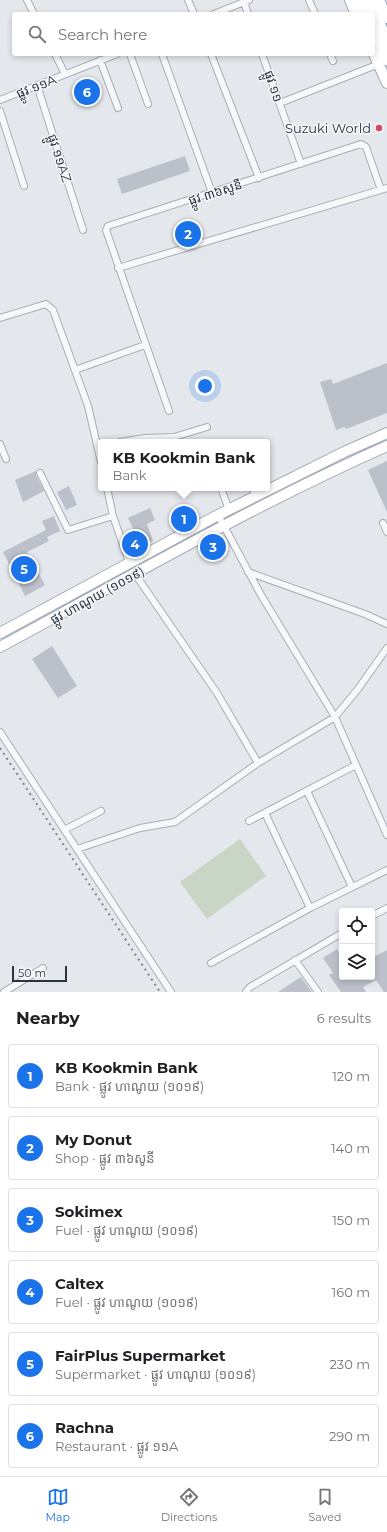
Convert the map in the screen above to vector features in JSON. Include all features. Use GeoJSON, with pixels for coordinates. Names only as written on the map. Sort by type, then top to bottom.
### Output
{"type":"FeatureCollection","features":[{"type":"Feature","properties":{"kind":"highway"},"geometry":{"type":"LineString","coordinates":[[360,0],[365,12]]}},
{"type":"Feature","properties":{"kind":"highway"},"geometry":{"type":"LineString","coordinates":[[369,0],[374,12]]}},
{"type":"Feature","properties":{"kind":"highway"},"geometry":{"type":"LineString","coordinates":[[375,13],[387,40]]}},
{"type":"Feature","properties":{"kind":"highway"},"geometry":{"type":"LineString","coordinates":[[375,36],[383,62]]}},
{"type":"Feature","properties":{"kind":"main road"},"geometry":{"type":"LineString","coordinates":[[350,0],[355,12]]}},
{"type":"Feature","properties":{"kind":"main road"},"geometry":{"type":"LineString","coordinates":[[379,0],[387,18]]}},
{"type":"Feature","properties":{"kind":"main road"},"geometry":{"type":"LineString","coordinates":[[375,54],[383,62],[387,83]]}},
{"type":"Feature","properties":{"kind":"main road","name":"ផ្លូវ ហាណូយ (១០១៩)"},"geometry":{"type":"LineString","coordinates":[[270,485],[387,433]]}},
{"type":"Feature","properties":{"kind":"main road","name":"ផ្លូវ ហាណូយ (១០១៩)"},"geometry":{"type":"LineString","coordinates":[[0,647],[223,527],[310,482],[387,446]]}},
{"type":"Feature","properties":{"kind":"main road","name":"ផ្លូវ ហាណូយ (១០១៩)"},"geometry":{"type":"LineString","coordinates":[[0,633],[229,510],[254,492]]}},
{"type":"Feature","properties":{"kind":"street"},"geometry":{"type":"LineString","coordinates":[[27,0],[33,12]]}},
{"type":"Feature","properties":{"kind":"street"},"geometry":{"type":"LineString","coordinates":[[188,0],[193,12]]}},
{"type":"Feature","properties":{"kind":"street"},"geometry":{"type":"LineString","coordinates":[[309,0],[314,12]]}},
{"type":"Feature","properties":{"kind":"street"},"geometry":{"type":"LineString","coordinates":[[219,12],[246,1],[248,12]]}},
{"type":"Feature","properties":{"kind":"street"},"geometry":{"type":"LineString","coordinates":[[56,56],[65,74]]}},
{"type":"Feature","properties":{"kind":"street","name":"ផ្លូវ ១១A"},"geometry":{"type":"LineString","coordinates":[[0,100],[111,56]]}},
{"type":"Feature","properties":{"kind":"street"},"geometry":{"type":"LineString","coordinates":[[131,56],[148,104]]}},
{"type":"Feature","properties":{"kind":"street"},"geometry":{"type":"LineString","coordinates":[[163,56],[212,193]]}},
{"type":"Feature","properties":{"kind":"street"},"geometry":{"type":"LineString","coordinates":[[212,56],[259,178]]}},
{"type":"Feature","properties":{"kind":"street","name":"ផ្លូវ ១១"},"geometry":{"type":"LineString","coordinates":[[263,56],[301,164]]}},
{"type":"Feature","properties":{"kind":"street"},"geometry":{"type":"LineString","coordinates":[[331,56],[333,61]]}},
{"type":"Feature","properties":{"kind":"street"},"geometry":{"type":"LineString","coordinates":[[100,60],[118,108]]}},
{"type":"Feature","properties":{"kind":"street"},"geometry":{"type":"LineString","coordinates":[[280,103],[383,62]]}},
{"type":"Feature","properties":{"kind":"street","name":"ផ្លូវ ១១AZ"},"geometry":{"type":"LineString","coordinates":[[37,85],[83,230]]}},
{"type":"Feature","properties":{"kind":"street"},"geometry":{"type":"LineString","coordinates":[[0,111],[24,186]]}},
{"type":"Feature","properties":{"kind":"street","name":"ផ្លូវ ៣៦សូនី"},"geometry":{"type":"LineString","coordinates":[[168,411],[118,268],[106,230],[108,226],[361,144],[366,147],[384,189]]}},
{"type":"Feature","properties":{"kind":"street"},"geometry":{"type":"LineString","coordinates":[[118,268],[384,189]]}},
{"type":"Feature","properties":{"kind":"street"},"geometry":{"type":"LineString","coordinates":[[0,318],[46,304],[51,307],[88,406],[98,443]]}},
{"type":"Feature","properties":{"kind":"street"},"geometry":{"type":"LineString","coordinates":[[75,370],[145,345]]}},
{"type":"Feature","properties":{"kind":"street"},"geometry":{"type":"LineString","coordinates":[[138,439],[174,437],[206,427]]}},
{"type":"Feature","properties":{"kind":"street"},"geometry":{"type":"LineString","coordinates":[[0,444],[6,459]]}},
{"type":"Feature","properties":{"kind":"street"},"geometry":{"type":"LineString","coordinates":[[40,473],[68,530],[113,516]]}},
{"type":"Feature","properties":{"kind":"street"},"geometry":{"type":"LineString","coordinates":[[108,491],[113,516],[130,562]]}},
{"type":"Feature","properties":{"kind":"street"},"geometry":{"type":"LineString","coordinates":[[222,491],[229,510]]}},
{"type":"Feature","properties":{"kind":"street"},"geometry":{"type":"LineString","coordinates":[[218,515],[248,572],[335,717],[387,835]]}},
{"type":"Feature","properties":{"kind":"street"},"geometry":{"type":"LineString","coordinates":[[383,523],[387,532]]}},
{"type":"Feature","properties":{"kind":"street"},"geometry":{"type":"LineString","coordinates":[[248,572],[365,614],[387,624]]}},
{"type":"Feature","properties":{"kind":"street"},"geometry":{"type":"LineString","coordinates":[[135,574],[214,687],[258,763]]}},
{"type":"Feature","properties":{"kind":"street"},"geometry":{"type":"LineString","coordinates":[[77,849],[140,828],[175,822],[258,763],[335,717],[358,689],[387,648]]}},
{"type":"Feature","properties":{"kind":"street"},"geometry":{"type":"LineString","coordinates":[[0,732],[170,992]]}},
{"type":"Feature","properties":{"kind":"street"},"geometry":{"type":"LineString","coordinates":[[249,821],[356,765]]}},
{"type":"Feature","properties":{"kind":"street"},"geometry":{"type":"LineString","coordinates":[[307,791],[352,887]]}},
{"type":"Feature","properties":{"kind":"street"},"geometry":{"type":"LineString","coordinates":[[64,830],[100,811]]}},
{"type":"Feature","properties":{"kind":"street"},"geometry":{"type":"LineString","coordinates":[[265,813],[310,908]]}},
{"type":"Feature","properties":{"kind":"street"},"geometry":{"type":"LineString","coordinates":[[211,964],[310,908],[387,870]]}},
{"type":"Feature","properties":{"kind":"street"},"geometry":{"type":"LineString","coordinates":[[375,914],[387,908]]}},
{"type":"Feature","properties":{"kind":"street"},"geometry":{"type":"LineString","coordinates":[[246,992],[250,987],[339,935]]}},
{"type":"Feature","properties":{"kind":"street"},"geometry":{"type":"LineString","coordinates":[[296,960],[318,992]]}},
{"type":"Feature","properties":{"kind":"street"},"geometry":{"type":"LineString","coordinates":[[4,992],[43,968]]}},
{"type":"Feature","properties":{"kind":"green space"},"geometry":{"type":"Polygon","coordinates":[[[240,839],[266,876],[207,919],[180,882],[240,839]]]}},
{"type":"Feature","properties":{"kind":"building"},"geometry":{"type":"Polygon","coordinates":[[[185,156],[190,171],[122,194],[117,179],[185,156]]]}},
{"type":"Feature","properties":{"kind":"building"},"geometry":{"type":"Polygon","coordinates":[[[387,363],[387,413],[346,429],[345,427],[336,430],[320,382],[331,379],[333,384],[387,363]]]}},
{"type":"Feature","properties":{"kind":"building"},"geometry":{"type":"Polygon","coordinates":[[[387,461],[387,512],[368,470],[387,461]]]}},
{"type":"Feature","properties":{"kind":"building"},"geometry":{"type":"Polygon","coordinates":[[[36,471],[36,475],[44,491],[23,502],[15,480],[36,471]]]}},
{"type":"Feature","properties":{"kind":"building"},"geometry":{"type":"Polygon","coordinates":[[[69,486],[77,505],[66,510],[57,492],[69,486]]]}},
{"type":"Feature","properties":{"kind":"building"},"geometry":{"type":"Polygon","coordinates":[[[150,508],[155,520],[147,524],[153,541],[138,546],[132,530],[134,530],[128,518],[150,508]]]}},
{"type":"Feature","properties":{"kind":"building"},"geometry":{"type":"Polygon","coordinates":[[[54,516],[60,531],[47,537],[49,541],[27,552],[45,585],[25,596],[3,552],[46,530],[42,521],[54,516]]]}},
{"type":"Feature","properties":{"kind":"building"},"geometry":{"type":"Polygon","coordinates":[[[52,646],[77,686],[58,698],[32,659],[52,646]]]}},
{"type":"Feature","properties":{"kind":"building"},"geometry":{"type":"Polygon","coordinates":[[[337,949],[339,952],[339,980],[375,980],[375,956],[387,950],[387,992],[384,992],[376,980],[363,987],[366,992],[341,992],[329,975],[333,973],[323,958],[337,949]]]}},
{"type":"Feature","properties":{"kind":"building"},"geometry":{"type":"Polygon","coordinates":[[[301,977],[312,992],[278,992],[301,977]]]}},
{"type":"Feature","properties":{"kind":"railway"},"geometry":{"type":"LineString","coordinates":[[0,748],[160,992]]}},
{"type":"Feature","properties":{"kind":"place","name":"Rachna"},"geometry":{"type":"Point","coordinates":[87,92]}},
{"type":"Feature","properties":{"kind":"place","name":"Suzuki World"},"geometry":{"type":"Point","coordinates":[379,128]}},
{"type":"Feature","properties":{"kind":"place","name":"My Donut"},"geometry":{"type":"Point","coordinates":[188,234]}},
{"type":"Feature","properties":{"kind":"place","name":"KB Kookmin Bank"},"geometry":{"type":"Point","coordinates":[184,519]}},
{"type":"Feature","properties":{"kind":"place","name":"Caltex"},"geometry":{"type":"Point","coordinates":[135,544]}},
{"type":"Feature","properties":{"kind":"place","name":"Sokimex"},"geometry":{"type":"Point","coordinates":[213,547]}},
{"type":"Feature","properties":{"kind":"place","name":"FairPlus Supermarket"},"geometry":{"type":"Point","coordinates":[24,569]}}]}
